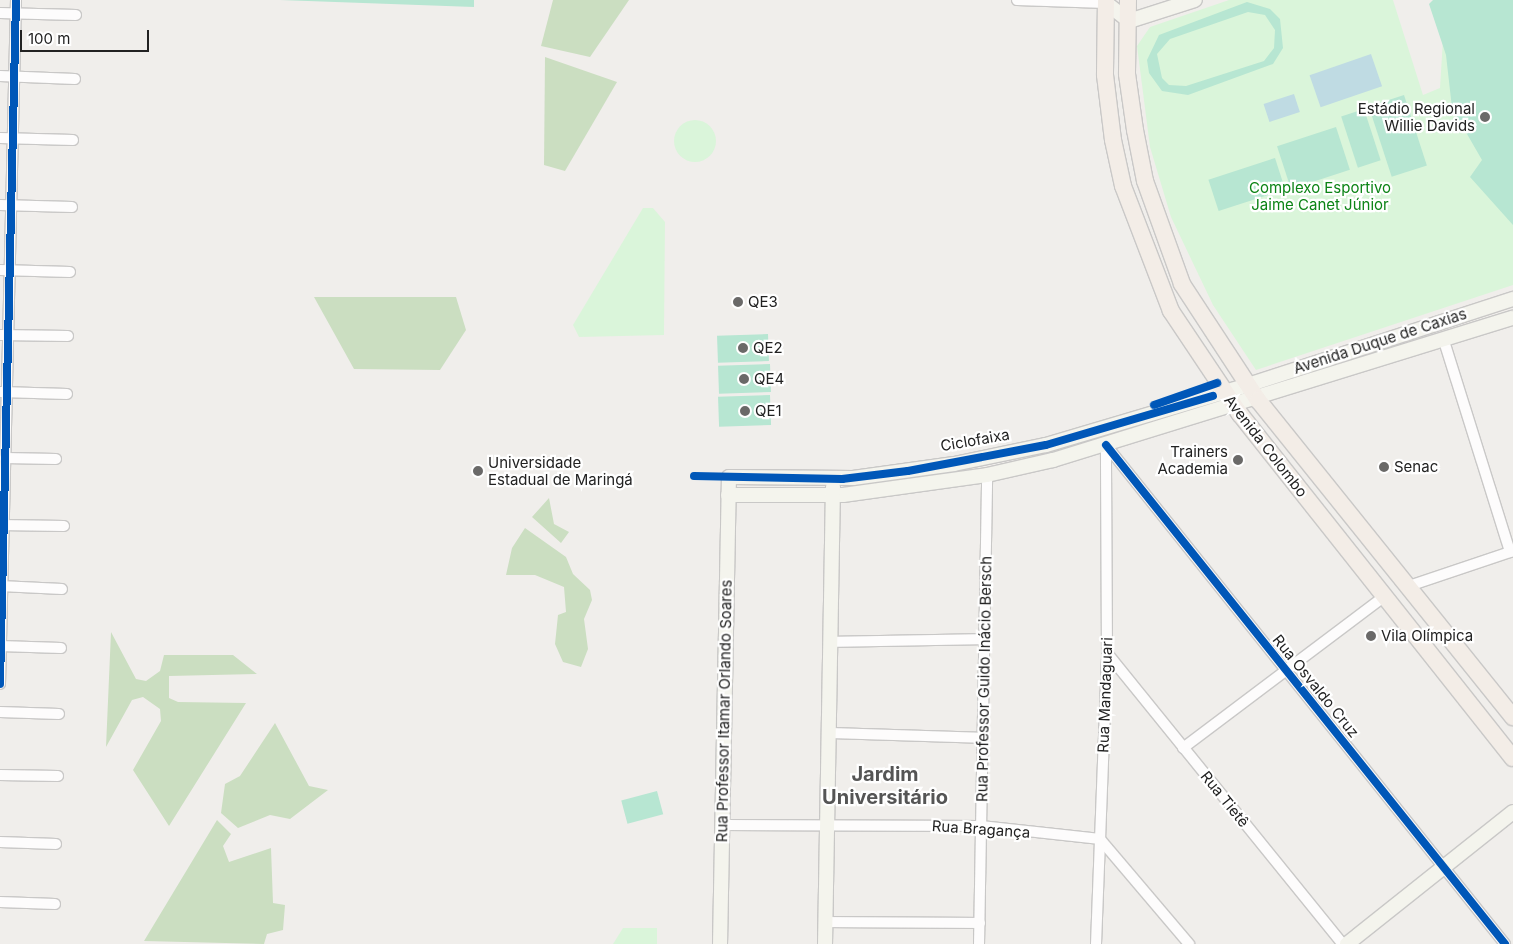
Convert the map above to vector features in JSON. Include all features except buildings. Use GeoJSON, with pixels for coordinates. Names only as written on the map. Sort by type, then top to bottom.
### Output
{"type":"FeatureCollection","features":[{"type":"Feature","properties":{"kind":"main road"},"geometry":{"type":"LineString","coordinates":[[1106,2],[1130,0]]}},
{"type":"Feature","properties":{"kind":"main road","name":"Avenida Colombo"},"geometry":{"type":"LineString","coordinates":[[1130,0],[1127,74],[1135,130],[1161,233],[1206,326],[1258,400],[1406,588],[1513,717]]}},
{"type":"Feature","properties":{"kind":"main road"},"geometry":{"type":"LineString","coordinates":[[1106,2],[1129,21],[1195,0]]}},
{"type":"Feature","properties":{"kind":"main road","name":"Avenida Colombo"},"geometry":{"type":"LineString","coordinates":[[1106,2],[1105,75],[1123,186],[1171,311],[1224,393],[1307,498],[1382,598],[1513,758]]}},
{"type":"Feature","properties":{"kind":"main road","name":"Avenida Duque de Caxias"},"geometry":{"type":"LineString","coordinates":[[729,477],[833,479],[908,471],[1046,445],[1224,393],[1513,299]]}},
{"type":"Feature","properties":{"kind":"main road","name":"Avenida Duque de Caxias"},"geometry":{"type":"LineString","coordinates":[[728,495],[833,495],[987,475],[1106,445],[1258,400],[1387,358],[1431,346],[1513,318]]}},
{"type":"Feature","properties":{"kind":"main road"},"geometry":{"type":"LineString","coordinates":[[1431,346],[1444,320]]}},
{"type":"Feature","properties":{"kind":"main road"},"geometry":{"type":"LineString","coordinates":[[1362,349],[1387,358]]}},
{"type":"Feature","properties":{"kind":"main road"},"geometry":{"type":"LineString","coordinates":[[908,471],[935,483]]}},
{"type":"Feature","properties":{"kind":"main road","name":"Rua Professor Itamar Orlando Soares"},"geometry":{"type":"LineString","coordinates":[[720,944],[729,477]]}},
{"type":"Feature","properties":{"kind":"main road"},"geometry":{"type":"LineString","coordinates":[[825,944],[833,479]]}},
{"type":"Feature","properties":{"kind":"main road"},"geometry":{"type":"LineString","coordinates":[[1307,498],[1325,484]]}},
{"type":"Feature","properties":{"kind":"main road"},"geometry":{"type":"LineString","coordinates":[[1338,541],[1358,525]]}},
{"type":"Feature","properties":{"kind":"main road"},"geometry":{"type":"LineString","coordinates":[[1347,944],[1442,866],[1513,812]]}},
{"type":"Feature","properties":{"kind":"street"},"geometry":{"type":"LineString","coordinates":[[0,684],[2,525],[5,458],[3,392],[5,270],[11,205],[16,0]]}},
{"type":"Feature","properties":{"kind":"street"},"geometry":{"type":"LineString","coordinates":[[1017,0],[1106,2]]}},
{"type":"Feature","properties":{"kind":"street"},"geometry":{"type":"LineString","coordinates":[[0,12],[76,15]]}},
{"type":"Feature","properties":{"kind":"street"},"geometry":{"type":"LineString","coordinates":[[0,76],[75,79]]}},
{"type":"Feature","properties":{"kind":"street"},"geometry":{"type":"LineString","coordinates":[[0,138],[73,140]]}},
{"type":"Feature","properties":{"kind":"street"},"geometry":{"type":"LineString","coordinates":[[0,204],[72,207]]}},
{"type":"Feature","properties":{"kind":"street"},"geometry":{"type":"LineString","coordinates":[[5,270],[70,272]]}},
{"type":"Feature","properties":{"kind":"street"},"geometry":{"type":"LineString","coordinates":[[4,335],[68,336]]}},
{"type":"Feature","properties":{"kind":"street"},"geometry":{"type":"LineString","coordinates":[[1406,588],[1512,552],[1444,341]]}},
{"type":"Feature","properties":{"kind":"street"},"geometry":{"type":"LineString","coordinates":[[3,392],[67,394]]}},
{"type":"Feature","properties":{"kind":"street","name":"Rua Mandaguari"},"geometry":{"type":"LineString","coordinates":[[1096,944],[1107,654],[1106,445]]}},
{"type":"Feature","properties":{"kind":"street","name":"Rua Osvaldo Cruz"},"geometry":{"type":"LineString","coordinates":[[1106,445],[1505,944]]}},
{"type":"Feature","properties":{"kind":"street"},"geometry":{"type":"LineString","coordinates":[[5,458],[56,459]]}},
{"type":"Feature","properties":{"kind":"street","name":"Rua Professor Guido Inácio Bersch"},"geometry":{"type":"LineString","coordinates":[[979,944],[987,475]]}},
{"type":"Feature","properties":{"kind":"street"},"geometry":{"type":"LineString","coordinates":[[2,525],[64,526]]}},
{"type":"Feature","properties":{"kind":"street"},"geometry":{"type":"LineString","coordinates":[[1,586],[62,589]]}},
{"type":"Feature","properties":{"kind":"street"},"geometry":{"type":"LineString","coordinates":[[1183,748],[1382,598]]}},
{"type":"Feature","properties":{"kind":"street"},"geometry":{"type":"LineString","coordinates":[[830,642],[985,639]]}},
{"type":"Feature","properties":{"kind":"street"},"geometry":{"type":"LineString","coordinates":[[0,646],[61,648]]}},
{"type":"Feature","properties":{"kind":"street","name":"Rua Tietê"},"geometry":{"type":"LineString","coordinates":[[1107,654],[1343,944]]}},
{"type":"Feature","properties":{"kind":"street"},"geometry":{"type":"LineString","coordinates":[[0,712],[59,714]]}},
{"type":"Feature","properties":{"kind":"street"},"geometry":{"type":"LineString","coordinates":[[828,733],[983,738]]}},
{"type":"Feature","properties":{"kind":"street"},"geometry":{"type":"LineString","coordinates":[[0,775],[58,776]]}},
{"type":"Feature","properties":{"kind":"street","name":"Rua Bragança"},"geometry":{"type":"LineString","coordinates":[[723,826],[827,824],[981,826],[1100,839]]}},
{"type":"Feature","properties":{"kind":"street"},"geometry":{"type":"LineString","coordinates":[[1100,839],[1189,944]]}},
{"type":"Feature","properties":{"kind":"street"},"geometry":{"type":"LineString","coordinates":[[0,842],[56,844]]}},
{"type":"Feature","properties":{"kind":"street"},"geometry":{"type":"LineString","coordinates":[[0,902],[55,904]]}},
{"type":"Feature","properties":{"kind":"street"},"geometry":{"type":"LineString","coordinates":[[825,922],[980,923]]}},
{"type":"Feature","properties":{"kind":"green space"},"geometry":{"type":"Polygon","coordinates":[[[280,0],[474,0],[474,7],[280,0]]]}},
{"type":"Feature","properties":{"kind":"green space"},"geometry":{"type":"Polygon","coordinates":[[[553,0],[629,0],[590,57],[541,46],[553,0]]]}},
{"type":"Feature","properties":{"kind":"green space","name":"Complexo Esportivo Jaime Canet Júnior"},"geometry":{"type":"Polygon","coordinates":[[[1229,0],[1393,0],[1423,95],[1440,88],[1443,39],[1513,0],[1513,285],[1256,370],[1213,305],[1171,217],[1150,147],[1137,46],[1150,27],[1229,0]]]}},
{"type":"Feature","properties":{"kind":"green space","name":"Estádio Regional Willie Davids"},"geometry":{"type":"Polygon","coordinates":[[[1433,0],[1513,0],[1513,225],[1470,177],[1482,160],[1452,108],[1446,55],[1429,4],[1433,0]]]}},
{"type":"Feature","properties":{"kind":"green space"},"geometry":{"type":"Polygon","coordinates":[[[1247,2],[1270,9],[1280,19],[1283,48],[1273,64],[1188,95],[1162,91],[1149,73],[1147,60],[1159,35],[1247,2]],[[1248,12],[1170,39],[1157,54],[1162,78],[1169,85],[1186,86],[1264,61],[1274,48],[1275,30],[1265,15],[1248,12]]]}},
{"type":"Feature","properties":{"kind":"green space"},"geometry":{"type":"Polygon","coordinates":[[[545,57],[617,82],[565,171],[544,165],[545,57]]]}},
{"type":"Feature","properties":{"kind":"green space"},"geometry":{"type":"Polygon","coordinates":[[[1404,95],[1427,165],[1392,177],[1369,106],[1404,95]]]}},
{"type":"Feature","properties":{"kind":"green space"},"geometry":{"type":"Polygon","coordinates":[[[1364,109],[1381,160],[1358,168],[1341,116],[1364,109]]]}},
{"type":"Feature","properties":{"kind":"green space"},"geometry":{"type":"Polygon","coordinates":[[[695,120],[710,126],[716,141],[710,156],[695,162],[680,156],[674,141],[680,126],[695,120]]]}},
{"type":"Feature","properties":{"kind":"green space"},"geometry":{"type":"Polygon","coordinates":[[[1336,127],[1350,170],[1291,189],[1277,146],[1336,127]]]}},
{"type":"Feature","properties":{"kind":"green space"},"geometry":{"type":"Polygon","coordinates":[[[1275,158],[1285,189],[1219,211],[1208,180],[1275,158]]]}},
{"type":"Feature","properties":{"kind":"green space"},"geometry":{"type":"Polygon","coordinates":[[[643,208],[653,208],[665,222],[664,335],[579,337],[573,325],[643,208]]]}},
{"type":"Feature","properties":{"kind":"green space"},"geometry":{"type":"Polygon","coordinates":[[[314,297],[456,297],[466,330],[440,370],[354,369],[314,297]]]}},
{"type":"Feature","properties":{"kind":"green space","name":"QE2"},"geometry":{"type":"Polygon","coordinates":[[[768,334],[769,361],[718,363],[717,336],[768,334]]]}},
{"type":"Feature","properties":{"kind":"green space","name":"QE4"},"geometry":{"type":"Polygon","coordinates":[[[770,364],[771,392],[719,394],[718,366],[770,364]]]}},
{"type":"Feature","properties":{"kind":"green space","name":"QE1"},"geometry":{"type":"Polygon","coordinates":[[[770,395],[771,425],[719,427],[718,397],[770,395]]]}},
{"type":"Feature","properties":{"kind":"green space"},"geometry":{"type":"Polygon","coordinates":[[[549,498],[554,524],[569,532],[561,543],[532,517],[549,498]]]}},
{"type":"Feature","properties":{"kind":"green space"},"geometry":{"type":"Polygon","coordinates":[[[525,528],[566,557],[573,574],[590,590],[592,600],[584,619],[588,649],[581,667],[563,662],[555,644],[558,615],[566,612],[564,587],[535,575],[506,575],[512,548],[525,528]]]}},
{"type":"Feature","properties":{"kind":"green space"},"geometry":{"type":"Polygon","coordinates":[[[111,632],[136,679],[146,681],[160,671],[164,655],[233,655],[257,674],[169,676],[169,698],[178,702],[246,703],[169,826],[133,770],[161,721],[160,709],[143,697],[132,700],[106,747],[111,632]]]}},
{"type":"Feature","properties":{"kind":"green space"},"geometry":{"type":"Polygon","coordinates":[[[275,723],[309,786],[328,790],[290,819],[270,815],[238,828],[221,813],[225,784],[240,776],[275,723]]]}},
{"type":"Feature","properties":{"kind":"green space"},"geometry":{"type":"Polygon","coordinates":[[[657,791],[663,814],[627,824],[621,801],[657,791]]]}},
{"type":"Feature","properties":{"kind":"green space"},"geometry":{"type":"Polygon","coordinates":[[[217,820],[231,834],[223,846],[229,862],[271,848],[273,903],[285,905],[283,930],[267,934],[264,944],[144,941],[217,820]]]}},
{"type":"Feature","properties":{"kind":"green space"},"geometry":{"type":"Polygon","coordinates":[[[623,928],[657,928],[657,944],[613,944],[623,928]]]}},
{"type":"Feature","properties":{"kind":"water"},"geometry":{"type":"Polygon","coordinates":[[[1371,54],[1382,86],[1321,107],[1310,75],[1371,54]]]}},
{"type":"Feature","properties":{"kind":"water"},"geometry":{"type":"Polygon","coordinates":[[[1294,94],[1300,112],[1269,122],[1264,104],[1294,94]]]}},
{"type":"Feature","properties":{"kind":"cycle path"},"geometry":{"type":"LineString","coordinates":[[0,684],[16,0]]}},
{"type":"Feature","properties":{"kind":"cycle path"},"geometry":{"type":"LineString","coordinates":[[1154,405],[1217,383]]}},
{"type":"Feature","properties":{"kind":"cycle path","name":"Ciclofaixa"},"geometry":{"type":"LineString","coordinates":[[694,476],[842,479],[908,471],[1046,445],[1213,396]]}},
{"type":"Feature","properties":{"kind":"cycle path"},"geometry":{"type":"LineString","coordinates":[[1106,445],[1505,944]]}},
{"type":"Feature","properties":{"kind":"place","name":"Estádio Regional Willie Davids"},"geometry":{"type":"Point","coordinates":[1485,117]}},
{"type":"Feature","properties":{"kind":"place","name":"QE3"},"geometry":{"type":"Point","coordinates":[738,302]}},
{"type":"Feature","properties":{"kind":"place","name":"QE2"},"geometry":{"type":"Point","coordinates":[743,348]}},
{"type":"Feature","properties":{"kind":"place","name":"QE4"},"geometry":{"type":"Point","coordinates":[744,379]}},
{"type":"Feature","properties":{"kind":"place","name":"QE1"},"geometry":{"type":"Point","coordinates":[745,411]}},
{"type":"Feature","properties":{"kind":"place","name":"Trainers Academia"},"geometry":{"type":"Point","coordinates":[1238,460]}},
{"type":"Feature","properties":{"kind":"place","name":"Senac"},"geometry":{"type":"Point","coordinates":[1384,467]}},
{"type":"Feature","properties":{"kind":"place","name":"Universidade Estadual de Maringá"},"geometry":{"type":"Point","coordinates":[478,471]}},
{"type":"Feature","properties":{"kind":"place","name":"Vila Olímpica"},"geometry":{"type":"Point","coordinates":[1371,636]}},
{"type":"Feature","properties":{"kind":"district","name":"Jardim Universitário"},"geometry":{"type":"Point","coordinates":[885,786]}}]}
